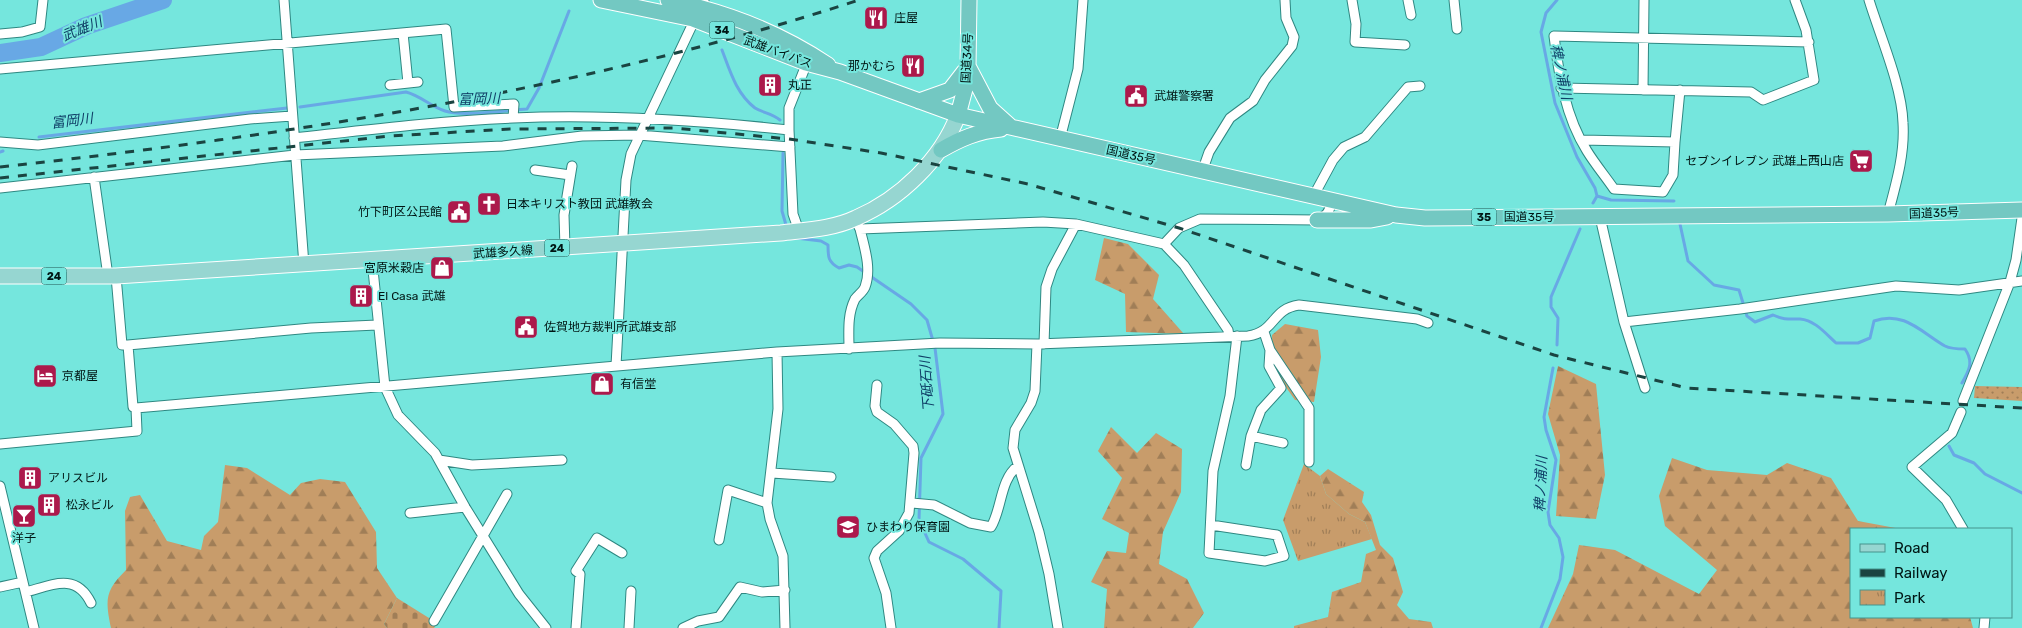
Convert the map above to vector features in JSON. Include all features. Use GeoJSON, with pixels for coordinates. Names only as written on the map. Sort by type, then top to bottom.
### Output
{"type":"FeatureCollection","features":[{"type":"Feature","properties":{"kind":"highway","name":"武雄バイパス"},"geometry":{"type":"LineString","coordinates":[[601,0],[699,8]]}},
{"type":"Feature","properties":{"kind":"highway","name":"武雄バイパス"},"geometry":{"type":"LineString","coordinates":[[668,0],[699,8],[840,72],[958,115]]}},
{"type":"Feature","properties":{"kind":"highway","name":"国道34号"},"geometry":{"type":"LineString","coordinates":[[958,115],[966,85],[968,67],[969,0]]}},
{"type":"Feature","properties":{"kind":"highway"},"geometry":{"type":"LineString","coordinates":[[919,101],[950,90],[968,67],[990,108],[1012,128]]}},
{"type":"Feature","properties":{"kind":"highway","name":"国道35号"},"geometry":{"type":"LineString","coordinates":[[958,115],[1331,202],[1396,215],[1425,218],[1888,214],[2022,210]]}},
{"type":"Feature","properties":{"kind":"highway"},"geometry":{"type":"LineString","coordinates":[[941,150],[961,138],[986,130],[1012,128]]}},
{"type":"Feature","properties":{"kind":"highway"},"geometry":{"type":"LineString","coordinates":[[1317,220],[1371,220],[1396,215]]}},
{"type":"Feature","properties":{"kind":"main road","name":"武雄多久線"},"geometry":{"type":"LineString","coordinates":[[0,276],[112,276],[623,244],[799,231],[858,224],[917,177],[941,150],[958,115]]}},
{"type":"Feature","properties":{"kind":"street"},"geometry":{"type":"LineString","coordinates":[[0,34],[22,32],[40,27],[43,0]]}},
{"type":"Feature","properties":{"kind":"street"},"geometry":{"type":"LineString","coordinates":[[284,0],[304,264]]}},
{"type":"Feature","properties":{"kind":"street"},"geometry":{"type":"LineString","coordinates":[[1060,139],[1078,69],[1083,0]]}},
{"type":"Feature","properties":{"kind":"street"},"geometry":{"type":"LineString","coordinates":[[1202,172],[1209,152],[1230,118],[1253,101],[1265,80],[1292,46],[1294,37],[1286,18],[1285,0]]}},
{"type":"Feature","properties":{"kind":"street"},"geometry":{"type":"LineString","coordinates":[[1352,0],[1356,24],[1355,42],[1405,45]]}},
{"type":"Feature","properties":{"kind":"street"},"geometry":{"type":"LineString","coordinates":[[1408,0],[1411,15]]}},
{"type":"Feature","properties":{"kind":"street"},"geometry":{"type":"LineString","coordinates":[[1454,0],[1457,29]]}},
{"type":"Feature","properties":{"kind":"street"},"geometry":{"type":"LineString","coordinates":[[1643,90],[1644,0]]}},
{"type":"Feature","properties":{"kind":"street"},"geometry":{"type":"LineString","coordinates":[[1561,88],[1751,92],[1764,100],[1814,80],[1809,42],[1795,0]]}},
{"type":"Feature","properties":{"kind":"street"},"geometry":{"type":"LineString","coordinates":[[1869,0],[1900,101],[1903,122],[1903,148],[1888,214]]}},
{"type":"Feature","properties":{"kind":"street"},"geometry":{"type":"LineString","coordinates":[[616,366],[626,180],[631,154],[638,135],[699,8]]}},
{"type":"Feature","properties":{"kind":"street"},"geometry":{"type":"LineString","coordinates":[[0,69],[446,29],[454,107],[514,104],[513,118]]}},
{"type":"Feature","properties":{"kind":"street"},"geometry":{"type":"LineString","coordinates":[[403,33],[408,83]]}},
{"type":"Feature","properties":{"kind":"street"},"geometry":{"type":"LineString","coordinates":[[1680,90],[1673,175],[1662,192],[1614,189],[1587,151],[1561,88],[1554,36],[1809,42]]}},
{"type":"Feature","properties":{"kind":"street"},"geometry":{"type":"LineString","coordinates":[[799,231],[793,214],[789,108],[808,58]]}},
{"type":"Feature","properties":{"kind":"street"},"geometry":{"type":"LineString","coordinates":[[390,85],[418,82]]}},
{"type":"Feature","properties":{"kind":"street"},"geometry":{"type":"LineString","coordinates":[[1313,197],[1333,160],[1344,147],[1366,136],[1408,87],[1420,86]]}},
{"type":"Feature","properties":{"kind":"street"},"geometry":{"type":"LineString","coordinates":[[0,142],[38,145],[250,119],[292,116]]}},
{"type":"Feature","properties":{"kind":"street"},"geometry":{"type":"LineString","coordinates":[[294,138],[450,121],[513,118],[646,118],[717,122],[789,130]]}},
{"type":"Feature","properties":{"kind":"street"},"geometry":{"type":"LineString","coordinates":[[0,188],[295,155],[503,146],[582,136],[638,135],[790,147]]}},
{"type":"Feature","properties":{"kind":"street"},"geometry":{"type":"LineString","coordinates":[[1582,140],[1675,142]]}},
{"type":"Feature","properties":{"kind":"street"},"geometry":{"type":"LineString","coordinates":[[535,170],[571,171],[564,215],[565,248]]}},
{"type":"Feature","properties":{"kind":"street"},"geometry":{"type":"LineString","coordinates":[[94,177],[122,345],[311,328],[377,325]]}},
{"type":"Feature","properties":{"kind":"street"},"geometry":{"type":"LineString","coordinates":[[1164,244],[1179,228],[1200,219],[1317,220],[1326,216],[1331,208],[1331,202]]}},
{"type":"Feature","properties":{"kind":"street"},"geometry":{"type":"LineString","coordinates":[[1600,217],[1624,322],[1645,388]]}},
{"type":"Feature","properties":{"kind":"street"},"geometry":{"type":"LineString","coordinates":[[1963,401],[2010,282],[2016,260],[2022,218]]}},
{"type":"Feature","properties":{"kind":"street"},"geometry":{"type":"LineString","coordinates":[[849,349],[850,313],[856,297],[865,289],[867,274],[858,224],[1043,222],[1076,224],[1164,244],[1184,265],[1233,336],[1230,396],[1213,471],[1210,525],[1209,553],[1265,561],[1284,556],[1276,535],[1210,525]]}},
{"type":"Feature","properties":{"kind":"street"},"geometry":{"type":"LineString","coordinates":[[1058,628],[1049,574],[1013,448],[1015,430],[1031,404],[1036,391],[1046,287],[1052,269],[1076,224]]}},
{"type":"Feature","properties":{"kind":"street"},"geometry":{"type":"LineString","coordinates":[[372,260],[377,325],[385,387],[398,415],[439,460],[465,507],[519,594],[547,627]]}},
{"type":"Feature","properties":{"kind":"street"},"geometry":{"type":"LineString","coordinates":[[1624,322],[1745,308],[1896,286],[1959,290],[2022,281]]}},
{"type":"Feature","properties":{"kind":"street"},"geometry":{"type":"LineString","coordinates":[[136,408],[777,352],[940,343],[1041,344],[1248,336],[1264,332],[1282,310],[1288,306],[1298,305],[1417,319],[1428,323]]}},
{"type":"Feature","properties":{"kind":"street"},"geometry":{"type":"LineString","coordinates":[[1264,332],[1270,350],[1309,408],[1309,462]]}},
{"type":"Feature","properties":{"kind":"street"},"geometry":{"type":"LineString","coordinates":[[0,444],[137,431],[128,345]]}},
{"type":"Feature","properties":{"kind":"street"},"geometry":{"type":"LineString","coordinates":[[1246,465],[1251,436],[1261,410],[1280,388],[1269,366],[1270,350]]}},
{"type":"Feature","properties":{"kind":"street"},"geometry":{"type":"LineString","coordinates":[[777,352],[778,410],[767,503],[770,519],[784,556],[785,628]]}},
{"type":"Feature","properties":{"kind":"street"},"geometry":{"type":"LineString","coordinates":[[877,385],[875,406],[877,412],[894,424],[912,446],[912,503],[905,522],[877,551],[874,558],[886,593],[892,628]]}},
{"type":"Feature","properties":{"kind":"street"},"geometry":{"type":"LineString","coordinates":[[1961,412],[1952,433],[1912,467],[1946,500],[1962,528]]}},
{"type":"Feature","properties":{"kind":"street"},"geometry":{"type":"LineString","coordinates":[[1251,436],[1283,443]]}},
{"type":"Feature","properties":{"kind":"street"},"geometry":{"type":"LineString","coordinates":[[439,460],[472,465],[562,460]]}},
{"type":"Feature","properties":{"kind":"street"},"geometry":{"type":"LineString","coordinates":[[912,503],[934,505],[970,523],[991,527],[997,518],[1004,490],[1012,470],[1018,466]]}},
{"type":"Feature","properties":{"kind":"street"},"geometry":{"type":"LineString","coordinates":[[772,473],[831,477]]}},
{"type":"Feature","properties":{"kind":"street"},"geometry":{"type":"LineString","coordinates":[[0,486],[34,628]]}},
{"type":"Feature","properties":{"kind":"street"},"geometry":{"type":"LineString","coordinates":[[718,540],[728,490],[767,503]]}},
{"type":"Feature","properties":{"kind":"street"},"geometry":{"type":"LineString","coordinates":[[434,621],[507,494]]}},
{"type":"Feature","properties":{"kind":"street"},"geometry":{"type":"LineString","coordinates":[[410,513],[465,507]]}},
{"type":"Feature","properties":{"kind":"street"},"geometry":{"type":"LineString","coordinates":[[576,628],[580,574],[576,571],[598,538],[622,553]]}},
{"type":"Feature","properties":{"kind":"street"},"geometry":{"type":"LineString","coordinates":[[0,588],[23,582]]}},
{"type":"Feature","properties":{"kind":"street"},"geometry":{"type":"LineString","coordinates":[[26,592],[64,582],[83,590],[91,603]]}},
{"type":"Feature","properties":{"kind":"street"},"geometry":{"type":"LineString","coordinates":[[683,628],[698,621],[719,617],[740,588],[762,592],[785,590]]}},
{"type":"Feature","properties":{"kind":"street"},"geometry":{"type":"LineString","coordinates":[[629,628],[631,591]]}},
{"type":"Feature","properties":{"kind":"green space"},"geometry":{"type":"Polygon","coordinates":[[[1104,238],[1128,244],[1159,275],[1153,299],[1184,334],[1126,332],[1125,294],[1095,280],[1104,238]]]}},
{"type":"Feature","properties":{"kind":"green space"},"geometry":{"type":"Polygon","coordinates":[[[1285,324],[1318,330],[1321,357],[1314,402],[1295,400],[1273,369],[1272,335],[1285,324]]]}},
{"type":"Feature","properties":{"kind":"green space"},"geometry":{"type":"Polygon","coordinates":[[[1558,366],[1596,384],[1605,475],[1596,519],[1556,516],[1560,455],[1548,414],[1558,366]]]}},
{"type":"Feature","properties":{"kind":"green space"},"geometry":{"type":"Polygon","coordinates":[[[1975,386],[2022,387],[2022,401],[1974,398],[1975,386]]]}},
{"type":"Feature","properties":{"kind":"green space"},"geometry":{"type":"Polygon","coordinates":[[[1111,427],[1137,453],[1156,433],[1182,449],[1181,492],[1163,532],[1159,564],[1187,579],[1204,613],[1193,628],[1104,628],[1107,589],[1091,582],[1107,551],[1126,553],[1129,533],[1102,519],[1122,478],[1098,451],[1111,427]]]}},
{"type":"Feature","properties":{"kind":"green space"},"geometry":{"type":"Polygon","coordinates":[[[1672,458],[1707,470],[1767,475],[1787,463],[1831,478],[1858,521],[1896,528],[1850,528],[1850,618],[1970,618],[1973,628],[1548,628],[1573,574],[1579,545],[1615,550],[1699,594],[1717,570],[1665,526],[1659,496],[1672,458]]]}},
{"type":"Feature","properties":{"kind":"green space"},"geometry":{"type":"Polygon","coordinates":[[[1304,464],[1320,476],[1326,494],[1349,514],[1365,522],[1372,539],[1298,561],[1283,520],[1304,464]]]}},
{"type":"Feature","properties":{"kind":"green space"},"geometry":{"type":"Polygon","coordinates":[[[225,465],[247,468],[290,495],[301,483],[320,479],[345,482],[376,532],[377,568],[397,598],[384,624],[387,628],[111,628],[108,596],[114,584],[126,570],[125,511],[130,497],[140,495],[167,541],[201,550],[204,536],[218,522],[225,465]]]}},
{"type":"Feature","properties":{"kind":"green space"},"geometry":{"type":"Polygon","coordinates":[[[1328,469],[1364,492],[1362,502],[1371,515],[1380,545],[1393,558],[1403,592],[1397,605],[1409,619],[1431,622],[1433,628],[1294,628],[1294,626],[1328,617],[1332,592],[1361,582],[1366,554],[1376,550],[1365,522],[1349,514],[1326,494],[1320,476],[1328,469]]]}},
{"type":"Feature","properties":{"kind":"green space"},"geometry":{"type":"Polygon","coordinates":[[[397,598],[437,623],[434,628],[387,628],[384,624],[397,598]]]}},
{"type":"Feature","properties":{"kind":"waterway","name":"武雄川"},"geometry":{"type":"LineString","coordinates":[[0,53],[41,47],[86,26],[163,0]]}},
{"type":"Feature","properties":{"kind":"waterway","name":"稗ノ浦川"},"geometry":{"type":"LineString","coordinates":[[1557,0],[1546,13],[1541,32],[1555,103],[1577,157],[1595,188],[1597,196],[1593,203]]}},
{"type":"Feature","properties":{"kind":"waterway","name":"富岡川"},"geometry":{"type":"LineString","coordinates":[[300,107],[406,92],[440,109],[453,113],[527,109],[539,88],[569,11]]}},
{"type":"Feature","properties":{"kind":"waterway","name":"下砥石川"},"geometry":{"type":"LineString","coordinates":[[722,50],[734,81],[743,96],[755,108],[780,120]]}},
{"type":"Feature","properties":{"kind":"waterway","name":"富岡川"},"geometry":{"type":"LineString","coordinates":[[39,137],[287,108]]}},
{"type":"Feature","properties":{"kind":"waterway","name":"下砥石川"},"geometry":{"type":"LineString","coordinates":[[783,153],[782,211],[786,225]]}},
{"type":"Feature","properties":{"kind":"waterway"},"geometry":{"type":"LineString","coordinates":[[1597,196],[1611,200],[1674,201]]}},
{"type":"Feature","properties":{"kind":"waterway"},"geometry":{"type":"LineString","coordinates":[[1680,224],[1688,261],[1714,285],[1739,290],[1747,316],[1755,322],[1773,315],[1805,320],[1820,328],[1836,343],[1858,343],[1870,338],[1874,321],[1895,318],[1912,324],[1945,346],[1965,349],[1970,366],[1962,383]]}},
{"type":"Feature","properties":{"kind":"waterway","name":"稗ノ浦川"},"geometry":{"type":"LineString","coordinates":[[1557,345],[1558,318],[1551,307],[1551,297],[1580,229]]}},
{"type":"Feature","properties":{"kind":"waterway","name":"下砥石川"},"geometry":{"type":"LineString","coordinates":[[796,238],[821,241],[828,245],[829,259],[835,266],[839,268],[849,265],[857,267],[911,304],[927,320],[935,348],[943,414],[921,458],[919,520],[929,542],[963,559],[1001,591],[999,628]]}},
{"type":"Feature","properties":{"kind":"waterway","name":"稗ノ浦川"},"geometry":{"type":"LineString","coordinates":[[1541,628],[1560,579],[1563,557],[1559,538],[1550,525],[1548,512],[1556,460],[1546,430],[1544,417],[1553,368]]}},
{"type":"Feature","properties":{"kind":"waterway"},"geometry":{"type":"LineString","coordinates":[[1949,446],[1954,455],[1974,463],[1985,474],[2022,493]]}},
{"type":"Feature","properties":{"kind":"railway"},"geometry":{"type":"LineString","coordinates":[[0,167],[217,140],[434,106],[648,60],[754,32],[859,0]]}},
{"type":"Feature","properties":{"kind":"railway"},"geometry":{"type":"LineString","coordinates":[[0,178],[390,136],[510,129],[674,128],[789,139],[881,153],[1028,184],[1179,228],[1554,355],[1687,388],[2022,408]]}},
{"type":"Feature","properties":{"kind":"place","name":"庄屋"},"geometry":{"type":"Point","coordinates":[876,18]}},
{"type":"Feature","properties":{"kind":"place","name":"那かむら"},"geometry":{"type":"Point","coordinates":[913,66]}},
{"type":"Feature","properties":{"kind":"place","name":"丸正"},"geometry":{"type":"Point","coordinates":[770,85]}},
{"type":"Feature","properties":{"kind":"place","name":"武雄警察署"},"geometry":{"type":"Point","coordinates":[1136,96]}},
{"type":"Feature","properties":{"kind":"place","name":"セブンイレブン 武雄上西山店"},"geometry":{"type":"Point","coordinates":[1861,161]}},
{"type":"Feature","properties":{"kind":"place","name":"日本キリスト教団 武雄教会"},"geometry":{"type":"Point","coordinates":[489,204]}},
{"type":"Feature","properties":{"kind":"place","name":"竹下町区公民館"},"geometry":{"type":"Point","coordinates":[459,212]}},
{"type":"Feature","properties":{"kind":"place","name":"宮原米穀店"},"geometry":{"type":"Point","coordinates":[442,268]}},
{"type":"Feature","properties":{"kind":"place","name":"El Casa 武雄"},"geometry":{"type":"Point","coordinates":[361,296]}},
{"type":"Feature","properties":{"kind":"place","name":"佐賀地方裁判所武雄支部"},"geometry":{"type":"Point","coordinates":[526,327]}},
{"type":"Feature","properties":{"kind":"place","name":"京都屋"},"geometry":{"type":"Point","coordinates":[45,376]}},
{"type":"Feature","properties":{"kind":"place","name":"有信堂"},"geometry":{"type":"Point","coordinates":[602,384]}},
{"type":"Feature","properties":{"kind":"place","name":"アリスビル"},"geometry":{"type":"Point","coordinates":[30,478]}},
{"type":"Feature","properties":{"kind":"place","name":"松永ビル"},"geometry":{"type":"Point","coordinates":[49,505]}},
{"type":"Feature","properties":{"kind":"place","name":"洋子"},"geometry":{"type":"Point","coordinates":[24,516]}},
{"type":"Feature","properties":{"kind":"place","name":"ひまわり保育園"},"geometry":{"type":"Point","coordinates":[848,527]}}]}
